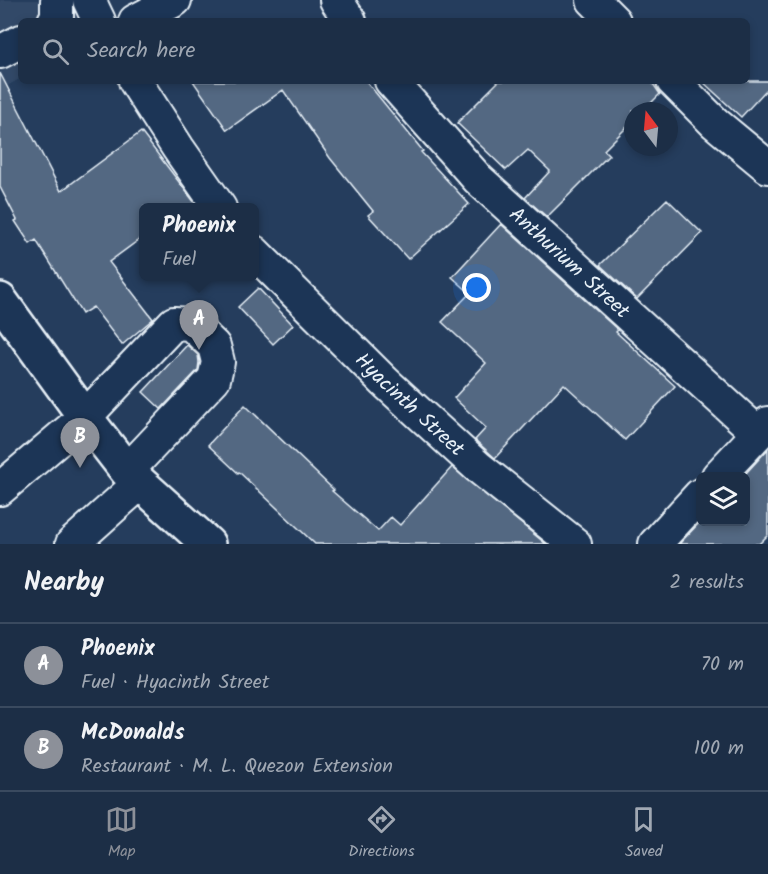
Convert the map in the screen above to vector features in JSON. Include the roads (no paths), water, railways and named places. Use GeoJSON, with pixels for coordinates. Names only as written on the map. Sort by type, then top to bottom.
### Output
{"type":"FeatureCollection","features":[{"type":"Feature","properties":{"kind":"main road"},"geometry":{"type":"LineString","coordinates":[[0,300],[85,417],[134,477],[208,544]]}},
{"type":"Feature","properties":{"kind":"street"},"geometry":{"type":"LineString","coordinates":[[56,18],[57,0]]}},
{"type":"Feature","properties":{"kind":"street"},"geometry":{"type":"LineString","coordinates":[[89,0],[98,18]]}},
{"type":"Feature","properties":{"kind":"street"},"geometry":{"type":"LineString","coordinates":[[141,18],[175,0]]}},
{"type":"Feature","properties":{"kind":"street"},"geometry":{"type":"LineString","coordinates":[[336,0],[348,18]]}},
{"type":"Feature","properties":{"kind":"street"},"geometry":{"type":"LineString","coordinates":[[593,0],[611,18]]}},
{"type":"Feature","properties":{"kind":"street"},"geometry":{"type":"LineString","coordinates":[[0,52],[18,43]]}},
{"type":"Feature","properties":{"kind":"street"},"geometry":{"type":"LineString","coordinates":[[137,84],[217,203]]}},
{"type":"Feature","properties":{"kind":"street","name":"Anthurium Street"},"geometry":{"type":"LineString","coordinates":[[394,84],[478,179],[763,428]]}},
{"type":"Feature","properties":{"kind":"street"},"geometry":{"type":"LineString","coordinates":[[676,84],[715,123],[768,167]]}},
{"type":"Feature","properties":{"kind":"street","name":"Hyacinth Street"},"geometry":{"type":"LineString","coordinates":[[259,256],[385,382],[478,467],[574,544]]}},
{"type":"Feature","properties":{"kind":"street"},"geometry":{"type":"LineString","coordinates":[[0,489],[85,417],[174,323],[191,324],[214,346],[218,362],[214,379],[134,477],[72,544]]}},
{"type":"Feature","properties":{"kind":"street"},"geometry":{"type":"LineString","coordinates":[[723,472],[763,428]]}},
{"type":"Feature","properties":{"kind":"street"},"geometry":{"type":"LineString","coordinates":[[655,544],[696,499]]}},
{"type":"Feature","properties":{"kind":"place","name":"Phoenix"},"geometry":{"type":"Point","coordinates":[199,350]}},
{"type":"Feature","properties":{"kind":"place","name":"McDonalds"},"geometry":{"type":"Point","coordinates":[80,468]}}]}
